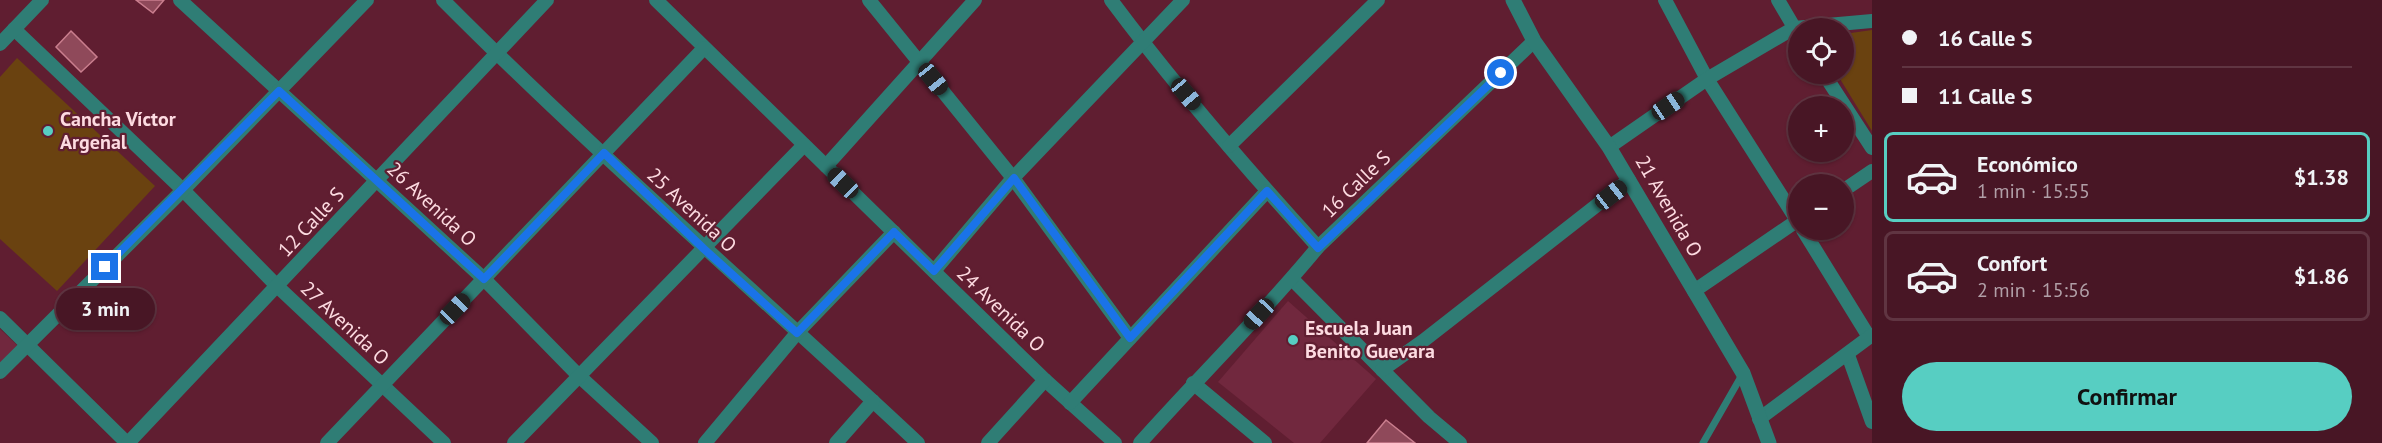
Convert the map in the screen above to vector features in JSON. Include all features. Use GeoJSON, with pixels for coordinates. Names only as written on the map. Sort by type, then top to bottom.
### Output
{"type":"FeatureCollection","features":[{"type":"Feature","properties":{"kind":"street"},"geometry":{"type":"LineString","coordinates":[[0,44],[42,0]]}},
{"type":"Feature","properties":{"kind":"street","name":"26 Avenida O"},"geometry":{"type":"LineString","coordinates":[[180,0],[484,279],[578,375],[652,443]]}},
{"type":"Feature","properties":{"kind":"street"},"geometry":{"type":"LineString","coordinates":[[0,372],[183,190],[367,0]]}},
{"type":"Feature","properties":{"kind":"street","name":"25 Avenida O"},"geometry":{"type":"LineString","coordinates":[[443,0],[496,54],[704,249],[918,443]]}},
{"type":"Feature","properties":{"kind":"street","name":"12 Calle S"},"geometry":{"type":"LineString","coordinates":[[127,443],[547,0]]}},
{"type":"Feature","properties":{"kind":"street","name":"24 Avenida O"},"geometry":{"type":"LineString","coordinates":[[656,0],[1045,380],[1115,443]]}},
{"type":"Feature","properties":{"kind":"street"},"geometry":{"type":"LineString","coordinates":[[869,0],[1014,178],[1130,338]]}},
{"type":"Feature","properties":{"kind":"street"},"geometry":{"type":"LineString","coordinates":[[826,166],[975,0]]}},
{"type":"Feature","properties":{"kind":"street"},"geometry":{"type":"LineString","coordinates":[[1112,0],[1143,43],[1318,248]]}},
{"type":"Feature","properties":{"kind":"street"},"geometry":{"type":"LineString","coordinates":[[934,271],[1014,178],[1183,0]]}},
{"type":"Feature","properties":{"kind":"street"},"geometry":{"type":"LineString","coordinates":[[1229,146],[1378,0]]}},
{"type":"Feature","properties":{"kind":"street","name":"21 Avenida O"},"geometry":{"type":"LineString","coordinates":[[1513,0],[1534,41],[1609,147],[1743,373],[1769,443]]}},
{"type":"Feature","properties":{"kind":"street"},"geometry":{"type":"LineString","coordinates":[[1665,0],[1707,79],[1788,206]]}},
{"type":"Feature","properties":{"kind":"street"},"geometry":{"type":"LineString","coordinates":[[1778,0],[1788,18]]}},
{"type":"Feature","properties":{"kind":"street"},"geometry":{"type":"LineString","coordinates":[[1854,23],[1872,21]]}},
{"type":"Feature","properties":{"kind":"street","name":"27 Avenida O"},"geometry":{"type":"LineString","coordinates":[[14,29],[183,190],[277,286],[444,443]]}},
{"type":"Feature","properties":{"kind":"street"},"geometry":{"type":"LineString","coordinates":[[1609,147],[1707,79],[1788,35]]}},
{"type":"Feature","properties":{"kind":"street","name":"16 Calle S"},"geometry":{"type":"LineString","coordinates":[[1140,443],[1318,248],[1534,41]]}},
{"type":"Feature","properties":{"kind":"street"},"geometry":{"type":"LineString","coordinates":[[327,443],[705,48]]}},
{"type":"Feature","properties":{"kind":"street"},"geometry":{"type":"LineString","coordinates":[[1830,84],[1872,148]]}},
{"type":"Feature","properties":{"kind":"street"},"geometry":{"type":"LineString","coordinates":[[514,443],[804,145]]}},
{"type":"Feature","properties":{"kind":"street"},"geometry":{"type":"LineString","coordinates":[[1854,183],[1872,171]]}},
{"type":"Feature","properties":{"kind":"street"},"geometry":{"type":"LineString","coordinates":[[1382,370],[1629,180]]}},
{"type":"Feature","properties":{"kind":"street"},"geometry":{"type":"LineString","coordinates":[[1070,402],[1267,191]]}},
{"type":"Feature","properties":{"kind":"street"},"geometry":{"type":"LineString","coordinates":[[1694,291],[1788,230]]}},
{"type":"Feature","properties":{"kind":"street"},"geometry":{"type":"LineString","coordinates":[[705,443],[797,333],[894,232]]}},
{"type":"Feature","properties":{"kind":"street"},"geometry":{"type":"LineString","coordinates":[[1759,419],[1871,336],[1810,240]]}},
{"type":"Feature","properties":{"kind":"street"},"geometry":{"type":"LineString","coordinates":[[1292,279],[1430,417],[1460,443]]}},
{"type":"Feature","properties":{"kind":"street"},"geometry":{"type":"LineString","coordinates":[[0,318],[127,443]]}},
{"type":"Feature","properties":{"kind":"street"},"geometry":{"type":"LineString","coordinates":[[1848,355],[1872,422]]}},
{"type":"Feature","properties":{"kind":"street"},"geometry":{"type":"LineString","coordinates":[[988,443],[1045,380]]}},
{"type":"Feature","properties":{"kind":"street"},"geometry":{"type":"LineString","coordinates":[[1193,383],[1265,443]]}},
{"type":"Feature","properties":{"kind":"street"},"geometry":{"type":"LineString","coordinates":[[837,443],[873,401]]}},
{"type":"Feature","properties":{"kind":"lane"},"geometry":{"type":"LineString","coordinates":[[1703,443],[1743,373]]}},
{"type":"Feature","properties":{"kind":"shaded area"},"geometry":{"type":"Polygon","coordinates":[[[1872,30],[1872,131],[1854,102],[1854,96],[1851,96],[1843,84],[1854,84],[1854,33],[1872,30]]]}},
{"type":"Feature","properties":{"kind":"shaded area","name":"Cancha Víctor Argeñal"},"geometry":{"type":"Polygon","coordinates":[[[17,58],[155,186],[57,291],[0,239],[0,77],[17,58]]]}},
{"type":"Feature","properties":{"kind":"shaded area","name":"Escuela Juan Benito Guevara"},"geometry":{"type":"Polygon","coordinates":[[[1288,301],[1376,379],[1320,443],[1294,443],[1218,382],[1288,301]]]}},
{"type":"Feature","properties":{"kind":"shaded area"},"geometry":{"type":"Polygon","coordinates":[[[0,329],[18,346],[0,365],[0,329]]]}},
{"type":"Feature","properties":{"kind":"building"},"geometry":{"type":"Polygon","coordinates":[[[136,0],[164,0],[153,13],[136,0]]]}},
{"type":"Feature","properties":{"kind":"building"},"geometry":{"type":"Polygon","coordinates":[[[71,31],[97,57],[81,72],[56,47],[71,31]]]}},
{"type":"Feature","properties":{"kind":"building"},"geometry":{"type":"Polygon","coordinates":[[[1386,420],[1415,443],[1367,443],[1386,420]]]}},
{"type":"Feature","properties":{"kind":"place","name":"Cancha Víctor Argeñal"},"geometry":{"type":"Point","coordinates":[48,131]}},
{"type":"Feature","properties":{"kind":"place","name":"Escuela Juan Benito Guevara"},"geometry":{"type":"Point","coordinates":[1293,340]}},
{"type":"Feature","properties":{"kind":"route"},"geometry":{"type":"LineString","coordinates":[[105,267],[279,91],[484,279],[604,153],[704,249],[797,333],[894,232],[934,271],[1014,178],[1130,338],[1267,191],[1318,248],[1501,73]]}}]}
